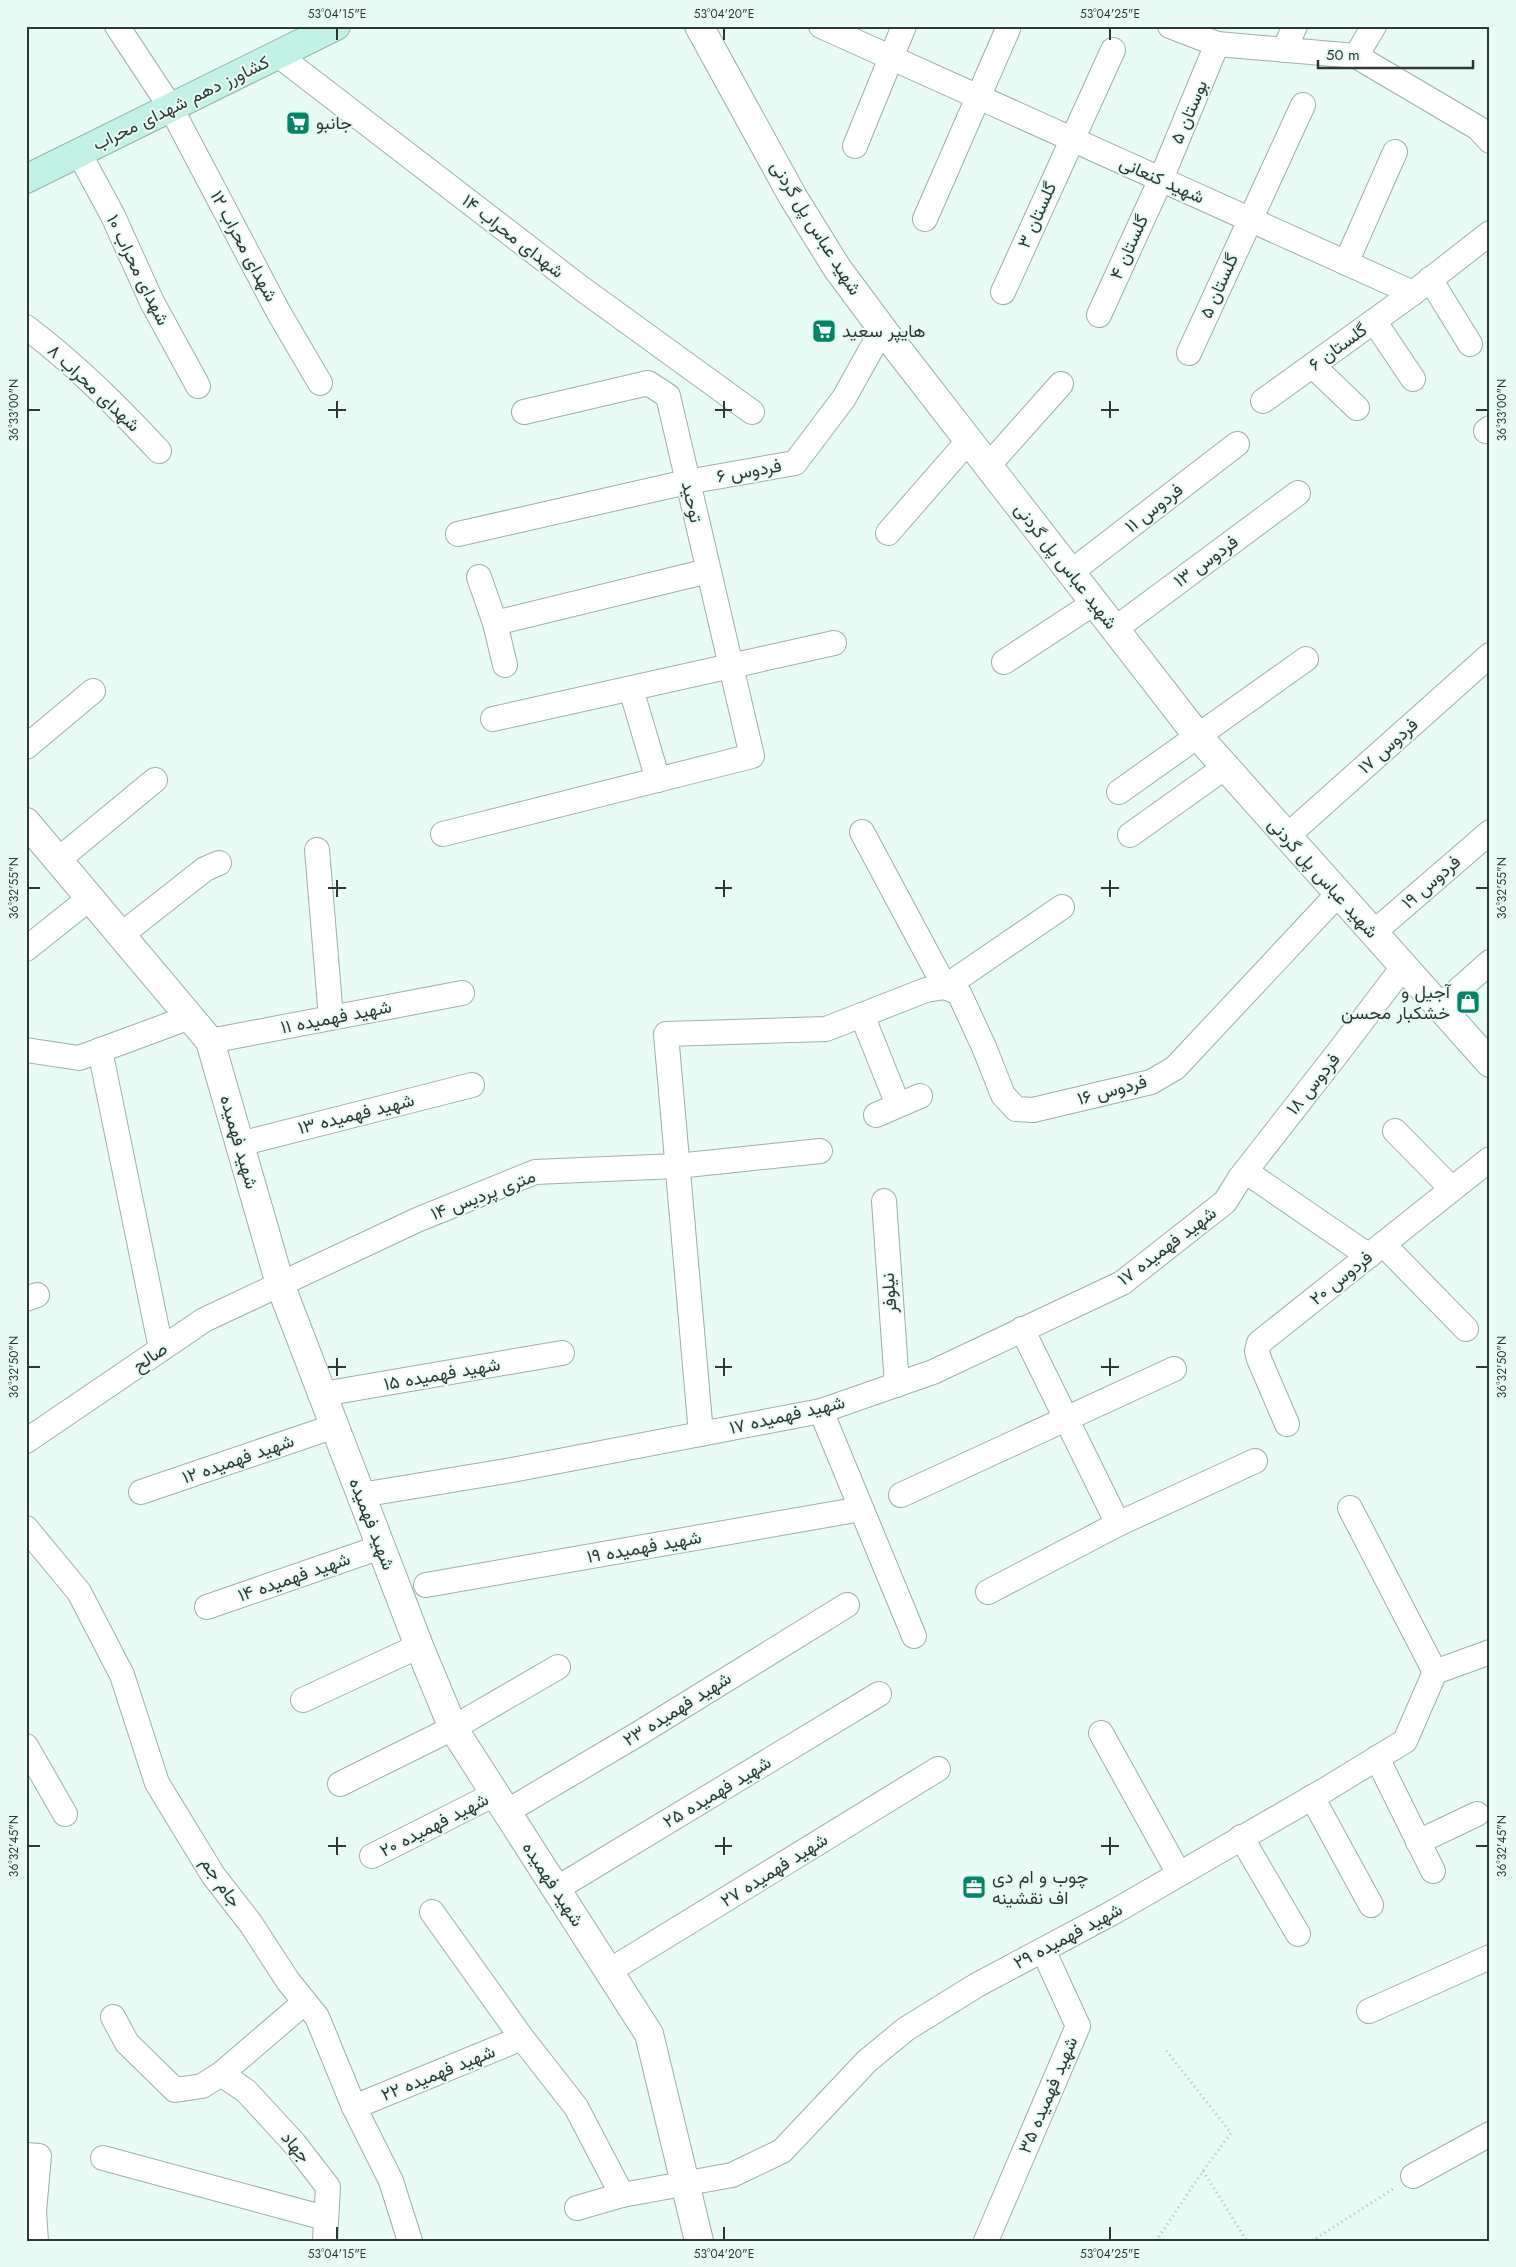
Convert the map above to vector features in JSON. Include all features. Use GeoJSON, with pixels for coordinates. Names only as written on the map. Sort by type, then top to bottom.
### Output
{"type":"FeatureCollection","features":[{"type":"Feature","properties":{"kind":"main road","name":"کشاورز دهم شهدای محراب"},"geometry":{"type":"LineString","coordinates":[[26,179],[336,26]]}},
{"type":"Feature","properties":{"kind":"street","name":"شهدای محراب ۱۲"},"geometry":{"type":"LineString","coordinates":[[117,26],[171,108],[279,313],[320,383]]}},
{"type":"Feature","properties":{"kind":"street","name":"شهید عباس پل گردنی"},"geometry":{"type":"LineString","coordinates":[[699,26],[793,197],[837,268],[882,328],[1196,735],[1490,1063]]}},
{"type":"Feature","properties":{"kind":"street","name":"شهید کنعانی"},"geometry":{"type":"LineString","coordinates":[[821,26],[1346,262],[1422,286]]}},
{"type":"Feature","properties":{"kind":"street"},"geometry":{"type":"LineString","coordinates":[[855,146],[904,26]]}},
{"type":"Feature","properties":{"kind":"street"},"geometry":{"type":"LineString","coordinates":[[1170,26],[1217,44],[1356,56],[1478,128],[1490,141]]}},
{"type":"Feature","properties":{"kind":"street"},"geometry":{"type":"LineString","coordinates":[[1284,50],[1295,26]]}},
{"type":"Feature","properties":{"kind":"street"},"geometry":{"type":"LineString","coordinates":[[1356,56],[1374,26]]}},
{"type":"Feature","properties":{"kind":"street"},"geometry":{"type":"LineString","coordinates":[[925,219],[977,96],[1008,30]]}},
{"type":"Feature","properties":{"kind":"street","name":"بوستان ۵"},"geometry":{"type":"LineString","coordinates":[[1161,179],[1217,44]]}},
{"type":"Feature","properties":{"kind":"street","name":"گلستان ۳"},"geometry":{"type":"LineString","coordinates":[[1003,292],[1071,139],[1077,132],[1112,50]]}},
{"type":"Feature","properties":{"kind":"street","name":"شهدای محراب ۱۴"},"geometry":{"type":"LineString","coordinates":[[278,55],[580,288],[752,412]]}},
{"type":"Feature","properties":{"kind":"street","name":"گلستان ۵"},"geometry":{"type":"LineString","coordinates":[[1189,353],[1303,105]]}},
{"type":"Feature","properties":{"kind":"street"},"geometry":{"type":"LineString","coordinates":[[1346,262],[1395,152]]}},
{"type":"Feature","properties":{"kind":"street","name":"شهدای محراب ۱۰"},"geometry":{"type":"LineString","coordinates":[[78,153],[113,216],[152,302],[198,386]]}},
{"type":"Feature","properties":{"kind":"street","name":"گلستان ۴"},"geometry":{"type":"LineString","coordinates":[[1100,315],[1161,179]]}},
{"type":"Feature","properties":{"kind":"street"},"geometry":{"type":"LineString","coordinates":[[1470,344],[1422,286],[1487,240]]}},
{"type":"Feature","properties":{"kind":"street","name":"گلستان ۶"},"geometry":{"type":"LineString","coordinates":[[1263,401],[1422,286]]}},
{"type":"Feature","properties":{"kind":"street"},"geometry":{"type":"LineString","coordinates":[[1374,321],[1414,379]]}},
{"type":"Feature","properties":{"kind":"street","name":"شهدای محراب ۸"},"geometry":{"type":"LineString","coordinates":[[26,327],[58,351],[107,396],[159,451]]}},
{"type":"Feature","properties":{"kind":"street","name":"فردوس ۶"},"geometry":{"type":"LineString","coordinates":[[458,534],[687,482],[796,463],[844,398],[882,328]]}},
{"type":"Feature","properties":{"kind":"street"},"geometry":{"type":"LineString","coordinates":[[1312,366],[1357,408]]}},
{"type":"Feature","properties":{"kind":"street","name":"توحید"},"geometry":{"type":"LineString","coordinates":[[524,412],[648,384],[668,396],[752,756],[658,780]]}},
{"type":"Feature","properties":{"kind":"street"},"geometry":{"type":"LineString","coordinates":[[988,466],[1061,384]]}},
{"type":"Feature","properties":{"kind":"street"},"geometry":{"type":"LineString","coordinates":[[888,533],[969,440]]}},
{"type":"Feature","properties":{"kind":"street","name":"فردوس ۱۱"},"geometry":{"type":"LineString","coordinates":[[1070,572],[1237,444]]}},
{"type":"Feature","properties":{"kind":"street","name":"فردوس ۱۳"},"geometry":{"type":"LineString","coordinates":[[1114,629],[1298,493]]}},
{"type":"Feature","properties":{"kind":"street"},"geometry":{"type":"LineString","coordinates":[[495,623],[708,571]]}},
{"type":"Feature","properties":{"kind":"street"},"geometry":{"type":"LineString","coordinates":[[479,576],[495,623],[505,665]]}},
{"type":"Feature","properties":{"kind":"street"},"geometry":{"type":"LineString","coordinates":[[1004,662],[1094,603]]}},
{"type":"Feature","properties":{"kind":"street"},"geometry":{"type":"LineString","coordinates":[[494,718],[834,643]]}},
{"type":"Feature","properties":{"kind":"street","name":"فردوس ۱۷"},"geometry":{"type":"LineString","coordinates":[[1286,837],[1490,655]]}},
{"type":"Feature","properties":{"kind":"street"},"geometry":{"type":"LineString","coordinates":[[1119,792],[1196,735],[1306,659]]}},
{"type":"Feature","properties":{"kind":"street"},"geometry":{"type":"LineString","coordinates":[[443,834],[658,780],[631,688]]}},
{"type":"Feature","properties":{"kind":"street"},"geometry":{"type":"LineString","coordinates":[[26,747],[93,691]]}},
{"type":"Feature","properties":{"kind":"street"},"geometry":{"type":"LineString","coordinates":[[1130,835],[1224,768]]}},
{"type":"Feature","properties":{"kind":"street"},"geometry":{"type":"LineString","coordinates":[[58,860],[155,780]]}},
{"type":"Feature","properties":{"kind":"street","name":"شهید فهمیده"},"geometry":{"type":"LineString","coordinates":[[28,826],[210,1041],[280,1284],[419,1646],[453,1728],[649,2034],[699,2241]]}},
{"type":"Feature","properties":{"kind":"street"},"geometry":{"type":"LineString","coordinates":[[862,832],[945,987]]}},
{"type":"Feature","properties":{"kind":"street","name":"فردوس ۱۹"},"geometry":{"type":"LineString","coordinates":[[1373,933],[1490,832]]}},
{"type":"Feature","properties":{"kind":"street"},"geometry":{"type":"LineString","coordinates":[[317,850],[331,1018]]}},
{"type":"Feature","properties":{"kind":"street"},"geometry":{"type":"LineString","coordinates":[[121,935],[205,869],[219,863]]}},
{"type":"Feature","properties":{"kind":"street","name":"فردوس ۱۶"},"geometry":{"type":"LineString","coordinates":[[945,987],[959,993],[984,1047],[1003,1095],[1016,1109],[1033,1110],[1151,1082],[1175,1068],[1338,894]]}},
{"type":"Feature","properties":{"kind":"street"},"geometry":{"type":"LineString","coordinates":[[26,949],[90,898]]}},
{"type":"Feature","properties":{"kind":"street"},"geometry":{"type":"LineString","coordinates":[[701,1434],[666,1034],[826,1029],[926,990],[945,987],[1062,907]]}},
{"type":"Feature","properties":{"kind":"street"},"geometry":{"type":"LineString","coordinates":[[1439,1007],[1490,962]]}},
{"type":"Feature","properties":{"kind":"street","name":"فردوس ۱۸"},"geometry":{"type":"LineString","coordinates":[[1225,1202],[1245,1171],[1403,967]]}},
{"type":"Feature","properties":{"kind":"street","name":"شهید فهمیده ۱۱"},"geometry":{"type":"LineString","coordinates":[[210,1041],[462,993]]}},
{"type":"Feature","properties":{"kind":"street"},"geometry":{"type":"LineString","coordinates":[[862,1015],[898,1105]]}},
{"type":"Feature","properties":{"kind":"street"},"geometry":{"type":"LineString","coordinates":[[26,1050],[79,1058],[190,1017]]}},
{"type":"Feature","properties":{"kind":"street"},"geometry":{"type":"LineString","coordinates":[[100,1050],[160,1349]]}},
{"type":"Feature","properties":{"kind":"street","name":"شهید فهمیده ۱۳"},"geometry":{"type":"LineString","coordinates":[[240,1144],[472,1085]]}},
{"type":"Feature","properties":{"kind":"street"},"geometry":{"type":"LineString","coordinates":[[876,1115],[920,1096]]}},
{"type":"Feature","properties":{"kind":"street"},"geometry":{"type":"LineString","coordinates":[[1395,1131],[1452,1189]]}},
{"type":"Feature","properties":{"kind":"street","name":"۱۴ متری پردیس"},"geometry":{"type":"LineString","coordinates":[[280,1284],[417,1220],[535,1172],[677,1166],[820,1152]]}},
{"type":"Feature","properties":{"kind":"street","name":"فردوس ۲۰"},"geometry":{"type":"LineString","coordinates":[[1287,1424],[1259,1359],[1257,1351],[1259,1344],[1490,1159]]}},
{"type":"Feature","properties":{"kind":"street"},"geometry":{"type":"LineString","coordinates":[[1245,1171],[1376,1250],[1466,1329]]}},
{"type":"Feature","properties":{"kind":"street","name":"نیلوفر"},"geometry":{"type":"LineString","coordinates":[[884,1201],[897,1385]]}},
{"type":"Feature","properties":{"kind":"street","name":"شهید فهمیده ۱۷"},"geometry":{"type":"LineString","coordinates":[[361,1495],[512,1470],[821,1411],[934,1372],[1122,1283],[1225,1202]]}},
{"type":"Feature","properties":{"kind":"street","name":"صالح"},"geometry":{"type":"LineString","coordinates":[[26,1440],[204,1320],[280,1284]]}},
{"type":"Feature","properties":{"kind":"street"},"geometry":{"type":"LineString","coordinates":[[1022,1329],[1118,1524]]}},
{"type":"Feature","properties":{"kind":"street","name":"شهید فهمیده ۱۵"},"geometry":{"type":"LineString","coordinates":[[323,1394],[562,1353]]}},
{"type":"Feature","properties":{"kind":"street"},"geometry":{"type":"LineString","coordinates":[[902,1496],[1174,1369]]}},
{"type":"Feature","properties":{"kind":"street"},"geometry":{"type":"LineString","coordinates":[[821,1411],[914,1636]]}},
{"type":"Feature","properties":{"kind":"street","name":"شهید فهمیده ۱۲"},"geometry":{"type":"LineString","coordinates":[[141,1492],[335,1426]]}},
{"type":"Feature","properties":{"kind":"street"},"geometry":{"type":"LineString","coordinates":[[988,1592],[1118,1524],[1255,1461]]}},
{"type":"Feature","properties":{"kind":"street"},"geometry":{"type":"LineString","coordinates":[[1350,1508],[1435,1672],[1490,1652]]}},
{"type":"Feature","properties":{"kind":"street","name":"شهید فهمیده ۱۹"},"geometry":{"type":"LineString","coordinates":[[426,1585],[861,1509]]}},
{"type":"Feature","properties":{"kind":"street","name":"جام جم"},"geometry":{"type":"LineString","coordinates":[[26,1528],[79,1592],[118,1667],[157,1783],[213,1875],[251,1924],[288,1981],[317,2017],[354,2107],[391,2181],[410,2241]]}},
{"type":"Feature","properties":{"kind":"street","name":"شهید فهمیده ۱۴"},"geometry":{"type":"LineString","coordinates":[[207,1607],[381,1547]]}},
{"type":"Feature","properties":{"kind":"street","name":"شهید فهمیده ۲۳"},"geometry":{"type":"LineString","coordinates":[[501,1803],[638,1734],[847,1605]]}},
{"type":"Feature","properties":{"kind":"street"},"geometry":{"type":"LineString","coordinates":[[303,1700],[419,1646]]}},
{"type":"Feature","properties":{"kind":"street"},"geometry":{"type":"LineString","coordinates":[[340,1784],[453,1728],[558,1667]]}},
{"type":"Feature","properties":{"kind":"street","name":"شهید فهمیده ۲۹"},"geometry":{"type":"LineString","coordinates":[[684,2184],[732,2175],[782,2152],[867,2061],[906,2029],[977,1985],[1112,1913],[1405,1741],[1435,1672]]}},
{"type":"Feature","properties":{"kind":"street","name":"شهید فهمیده ۲۵"},"geometry":{"type":"LineString","coordinates":[[556,1890],[879,1694]]}},
{"type":"Feature","properties":{"kind":"street"},"geometry":{"type":"LineString","coordinates":[[1101,1733],[1179,1874]]}},
{"type":"Feature","properties":{"kind":"street"},"geometry":{"type":"LineString","coordinates":[[26,1746],[65,1814]]}},
{"type":"Feature","properties":{"kind":"street"},"geometry":{"type":"LineString","coordinates":[[1377,1758],[1433,1871]]}},
{"type":"Feature","properties":{"kind":"street","name":"شهید فهمیده ۲۷"},"geometry":{"type":"LineString","coordinates":[[609,1971],[938,1769]]}},
{"type":"Feature","properties":{"kind":"street"},"geometry":{"type":"LineString","coordinates":[[1312,1797],[1371,1905]]}},
{"type":"Feature","properties":{"kind":"street","name":"شهید فهمیده ۲۰"},"geometry":{"type":"LineString","coordinates":[[372,1856],[501,1803]]}},
{"type":"Feature","properties":{"kind":"street"},"geometry":{"type":"LineString","coordinates":[[1418,1842],[1477,1814]]}},
{"type":"Feature","properties":{"kind":"street"},"geometry":{"type":"LineString","coordinates":[[1241,1837],[1298,1934]]}},
{"type":"Feature","properties":{"kind":"street"},"geometry":{"type":"LineString","coordinates":[[432,1912],[522,2038],[576,2107],[622,2194]]}},
{"type":"Feature","properties":{"kind":"street","name":"شهید فهمیده ۳۵"},"geometry":{"type":"LineString","coordinates":[[986,2241],[1078,2026],[1043,1950]]}},
{"type":"Feature","properties":{"kind":"street"},"geometry":{"type":"LineString","coordinates":[[1369,2011],[1490,1956]]}},
{"type":"Feature","properties":{"kind":"street"},"geometry":{"type":"LineString","coordinates":[[113,2017],[128,2043],[175,2090],[202,2086],[221,2074],[305,2002]]}},
{"type":"Feature","properties":{"kind":"street","name":"شهید فهمیده ۲۲"},"geometry":{"type":"LineString","coordinates":[[354,2107],[522,2038]]}},
{"type":"Feature","properties":{"kind":"street","name":"جهاد"},"geometry":{"type":"LineString","coordinates":[[221,2074],[246,2092],[294,2143],[328,2187],[325,2229]]}},
{"type":"Feature","properties":{"kind":"street"},"geometry":{"type":"LineString","coordinates":[[1413,2176],[1490,2134]]}},
{"type":"Feature","properties":{"kind":"street"},"geometry":{"type":"LineString","coordinates":[[26,2155],[39,2156],[34,2211],[36,2241]]}},
{"type":"Feature","properties":{"kind":"street"},"geometry":{"type":"LineString","coordinates":[[103,2158],[325,2229]]}},
{"type":"Feature","properties":{"kind":"street"},"geometry":{"type":"LineString","coordinates":[[577,2208],[622,2194],[684,2184]]}},
{"type":"Feature","properties":{"kind":"path"},"geometry":{"type":"LineString","coordinates":[[1156,2241],[1231,2133],[1165,2049]]}},
{"type":"Feature","properties":{"kind":"path"},"geometry":{"type":"LineString","coordinates":[[1203,2171],[1247,2241]]}},
{"type":"Feature","properties":{"kind":"path"},"geometry":{"type":"LineString","coordinates":[[1312,2241],[1413,2176]]}},
{"type":"Feature","properties":{"kind":"place","name":"جانبو"},"geometry":{"type":"Point","coordinates":[298,123]}},
{"type":"Feature","properties":{"kind":"place","name":"هایپر سعید"},"geometry":{"type":"Point","coordinates":[824,331]}},
{"type":"Feature","properties":{"kind":"place","name":"آجیل و خشکبار محسن"},"geometry":{"type":"Point","coordinates":[1468,1002]}},
{"type":"Feature","properties":{"kind":"place","name":"چوب و ام دی اف نقشینه"},"geometry":{"type":"Point","coordinates":[974,1887]}}]}
